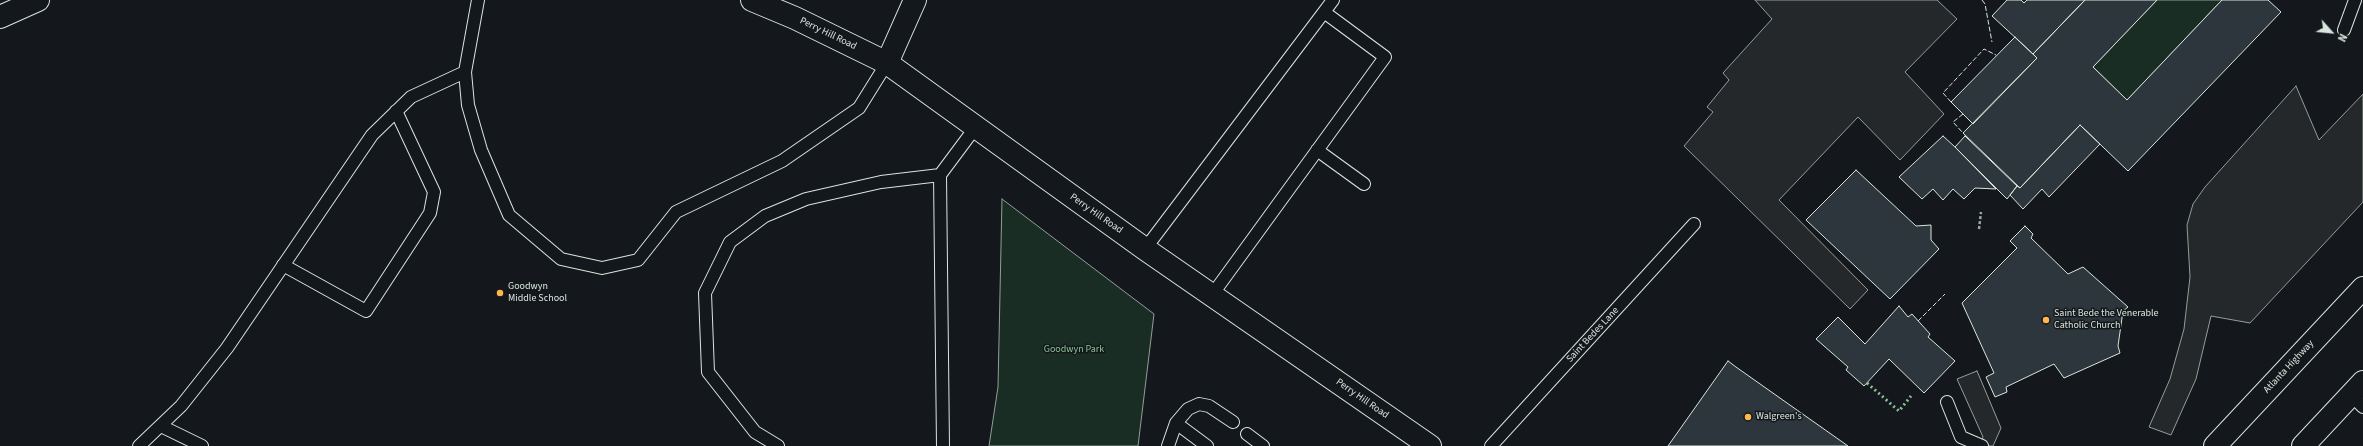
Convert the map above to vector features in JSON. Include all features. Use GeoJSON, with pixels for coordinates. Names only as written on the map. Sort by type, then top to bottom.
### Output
{"type":"FeatureCollection","features":[{"type":"Feature","properties":{"kind":"main road"},"geometry":{"type":"LineString","coordinates":[[1,16],[38,0]]}},
{"type":"Feature","properties":{"kind":"main road","name":"Perry Hill Road"},"geometry":{"type":"LineString","coordinates":[[752,0],[795,18],[887,63],[975,128],[1145,249],[1430,446]]}},
{"type":"Feature","properties":{"kind":"main road"},"geometry":{"type":"LineString","coordinates":[[887,63],[915,0]]}},
{"type":"Feature","properties":{"kind":"main road","name":"Atlanta Highway"},"geometry":{"type":"LineString","coordinates":[[2215,446],[2363,288]]}},
{"type":"Feature","properties":{"kind":"main road"},"geometry":{"type":"LineString","coordinates":[[2303,446],[2359,395]]}},
{"type":"Feature","properties":{"kind":"lane"},"geometry":{"type":"LineString","coordinates":[[478,0],[465,72],[468,105],[481,150],[509,216],[561,259],[602,268],[638,260],[676,212],[782,161],[859,108],[887,63]]}},
{"type":"Feature","properties":{"kind":"lane"},"geometry":{"type":"LineString","coordinates":[[1145,249],[1333,0]]}},
{"type":"Feature","properties":{"kind":"lane"},"geometry":{"type":"LineString","coordinates":[[2344,30],[2355,0]]}},
{"type":"Feature","properties":{"kind":"lane"},"geometry":{"type":"LineString","coordinates":[[1212,295],[1385,57],[1324,12]]}},
{"type":"Feature","properties":{"kind":"lane"},"geometry":{"type":"LineString","coordinates":[[139,446],[181,406],[227,348],[372,135],[411,97],[465,72]]}},
{"type":"Feature","properties":{"kind":"lane"},"geometry":{"type":"LineString","coordinates":[[283,265],[366,311],[430,213],[434,192],[396,112]]}},
{"type":"Feature","properties":{"kind":"lane"},"geometry":{"type":"LineString","coordinates":[[943,446],[940,175],[975,128]]}},
{"type":"Feature","properties":{"kind":"lane"},"geometry":{"type":"LineString","coordinates":[[1318,150],[1364,184]]}},
{"type":"Feature","properties":{"kind":"lane"},"geometry":{"type":"LineString","coordinates":[[778,446],[755,432],[708,372],[705,293],[730,242],[766,216],[806,199],[881,182],[940,175]]}},
{"type":"Feature","properties":{"kind":"lane","name":"Saint Bedes Lane"},"geometry":{"type":"LineString","coordinates":[[1491,446],[1694,224]]}},
{"type":"Feature","properties":{"kind":"lane"},"geometry":{"type":"LineString","coordinates":[[1947,402],[1961,437],[1982,446]]}},
{"type":"Feature","properties":{"kind":"lane"},"geometry":{"type":"LineString","coordinates":[[1168,446],[1176,423],[1188,408],[1199,404],[1210,406],[1233,422]]}},
{"type":"Feature","properties":{"kind":"lane"},"geometry":{"type":"LineString","coordinates":[[1176,423],[1207,446]]}},
{"type":"Feature","properties":{"kind":"lane"},"geometry":{"type":"LineString","coordinates":[[161,426],[202,446]]}},
{"type":"Feature","properties":{"kind":"lane"},"geometry":{"type":"LineString","coordinates":[[1247,434],[1263,446]]}},
{"type":"Feature","properties":{"kind":"path"},"geometry":{"type":"LineString","coordinates":[[1979,229],[1981,212]]}},
{"type":"Feature","properties":{"kind":"green space"},"geometry":{"type":"Polygon","coordinates":[[[2157,0],[2222,0],[2127,100],[2093,67],[2157,0]]]}},
{"type":"Feature","properties":{"kind":"green space","name":"Goodwyn Park"},"geometry":{"type":"Polygon","coordinates":[[[1002,199],[1154,314],[1138,446],[989,446],[998,387],[1002,199]]]}},
{"type":"Feature","properties":{"kind":"shaded area"},"geometry":{"type":"Polygon","coordinates":[[[1755,0],[1937,0],[1957,19],[1905,72],[1944,114],[1900,160],[1858,117],[1779,200],[1868,290],[1850,309],[1684,146],[1713,112],[1707,107],[1729,80],[1723,73],[1772,19],[1755,0]]]}},
{"type":"Feature","properties":{"kind":"shaded area"},"geometry":{"type":"Polygon","coordinates":[[[2296,86],[2319,140],[2363,94],[2363,202],[2250,323],[2211,316],[2196,379],[2171,435],[2149,427],[2170,379],[2184,329],[2190,277],[2187,225],[2193,204],[2205,187],[2296,86]]]}},
{"type":"Feature","properties":{"kind":"shaded area"},"geometry":{"type":"Polygon","coordinates":[[[1977,371],[2001,428],[1993,446],[1979,446],[1983,437],[1957,379],[1977,371]]]}},
{"type":"Feature","properties":{"kind":"building"},"geometry":{"type":"Polygon","coordinates":[[[2007,0],[2021,0],[2024,3],[2027,0],[2085,0],[2033,54],[1992,16],[2007,0]]]}},
{"type":"Feature","properties":{"kind":"building"},"geometry":{"type":"Polygon","coordinates":[[[2085,0],[2157,0],[2093,67],[2127,100],[2222,0],[2268,0],[2281,12],[2128,171],[2080,125],[2020,188],[1963,133],[2037,58],[2033,54],[2085,0]]]}},
{"type":"Feature","properties":{"kind":"building"},"geometry":{"type":"Polygon","coordinates":[[[2015,37],[2037,58],[1973,124],[1951,102],[2015,37]]]}},
{"type":"Feature","properties":{"kind":"building"},"geometry":{"type":"Polygon","coordinates":[[[2080,125],[2100,144],[2049,197],[2042,189],[2023,209],[2010,195],[2017,186],[2020,188],[2080,125]]]}},
{"type":"Feature","properties":{"kind":"building"},"geometry":{"type":"Polygon","coordinates":[[[1943,136],[1996,189],[1975,188],[1964,199],[1953,189],[1943,200],[1933,189],[1922,199],[1899,177],[1943,136]]]}},
{"type":"Feature","properties":{"kind":"building"},"geometry":{"type":"Polygon","coordinates":[[[1965,136],[2017,186],[2007,199],[1955,147],[1965,136]]]}},
{"type":"Feature","properties":{"kind":"building"},"geometry":{"type":"Polygon","coordinates":[[[1856,170],[1916,226],[1931,225],[1931,240],[1939,249],[1890,299],[1806,220],[1856,170]]]}},
{"type":"Feature","properties":{"kind":"building","name":"Saint Bede the Venerable Catholic Church"},"geometry":{"type":"Polygon","coordinates":[[[2025,226],[2033,234],[2031,238],[2068,274],[2083,267],[2128,307],[2123,311],[2118,346],[2120,353],[2064,378],[2054,364],[2006,387],[2007,392],[1995,397],[1986,377],[1994,373],[1962,303],[2017,248],[2010,241],[2025,226]]]}},
{"type":"Feature","properties":{"kind":"building"},"geometry":{"type":"Polygon","coordinates":[[[1899,306],[1908,317],[1912,314],[1930,334],[1928,337],[1955,361],[1924,393],[1889,359],[1864,386],[1846,370],[1848,367],[1816,339],[1838,317],[1865,344],[1899,306]]]}},
{"type":"Feature","properties":{"kind":"building","name":"Walgreen's"},"geometry":{"type":"Polygon","coordinates":[[[1728,361],[1736,367],[1848,446],[1668,446],[1728,361]]]}},
{"type":"Feature","properties":{"kind":"hedge"},"geometry":{"type":"LineString","coordinates":[[1867,383],[1899,411],[1911,396]]}},
{"type":"Feature","properties":{"kind":"fence"},"geometry":{"type":"LineString","coordinates":[[1982,0],[1985,4],[1992,42]]}},
{"type":"Feature","properties":{"kind":"fence"},"geometry":{"type":"LineString","coordinates":[[1951,102],[1943,93],[1984,49],[1996,55]]}},
{"type":"Feature","properties":{"kind":"fence"},"geometry":{"type":"LineString","coordinates":[[1963,114],[1953,122],[1963,133]]}},
{"type":"Feature","properties":{"kind":"fence"},"geometry":{"type":"LineString","coordinates":[[1918,321],[1945,294]]}},
{"type":"Feature","properties":{"kind":"place","name":"Goodwyn Middle School"},"geometry":{"type":"Point","coordinates":[500,293]}},
{"type":"Feature","properties":{"kind":"place","name":"Saint Bede the Venerable Catholic Church"},"geometry":{"type":"Point","coordinates":[2046,320]}},
{"type":"Feature","properties":{"kind":"place","name":"Walgreen's"},"geometry":{"type":"Point","coordinates":[1748,417]}}]}
